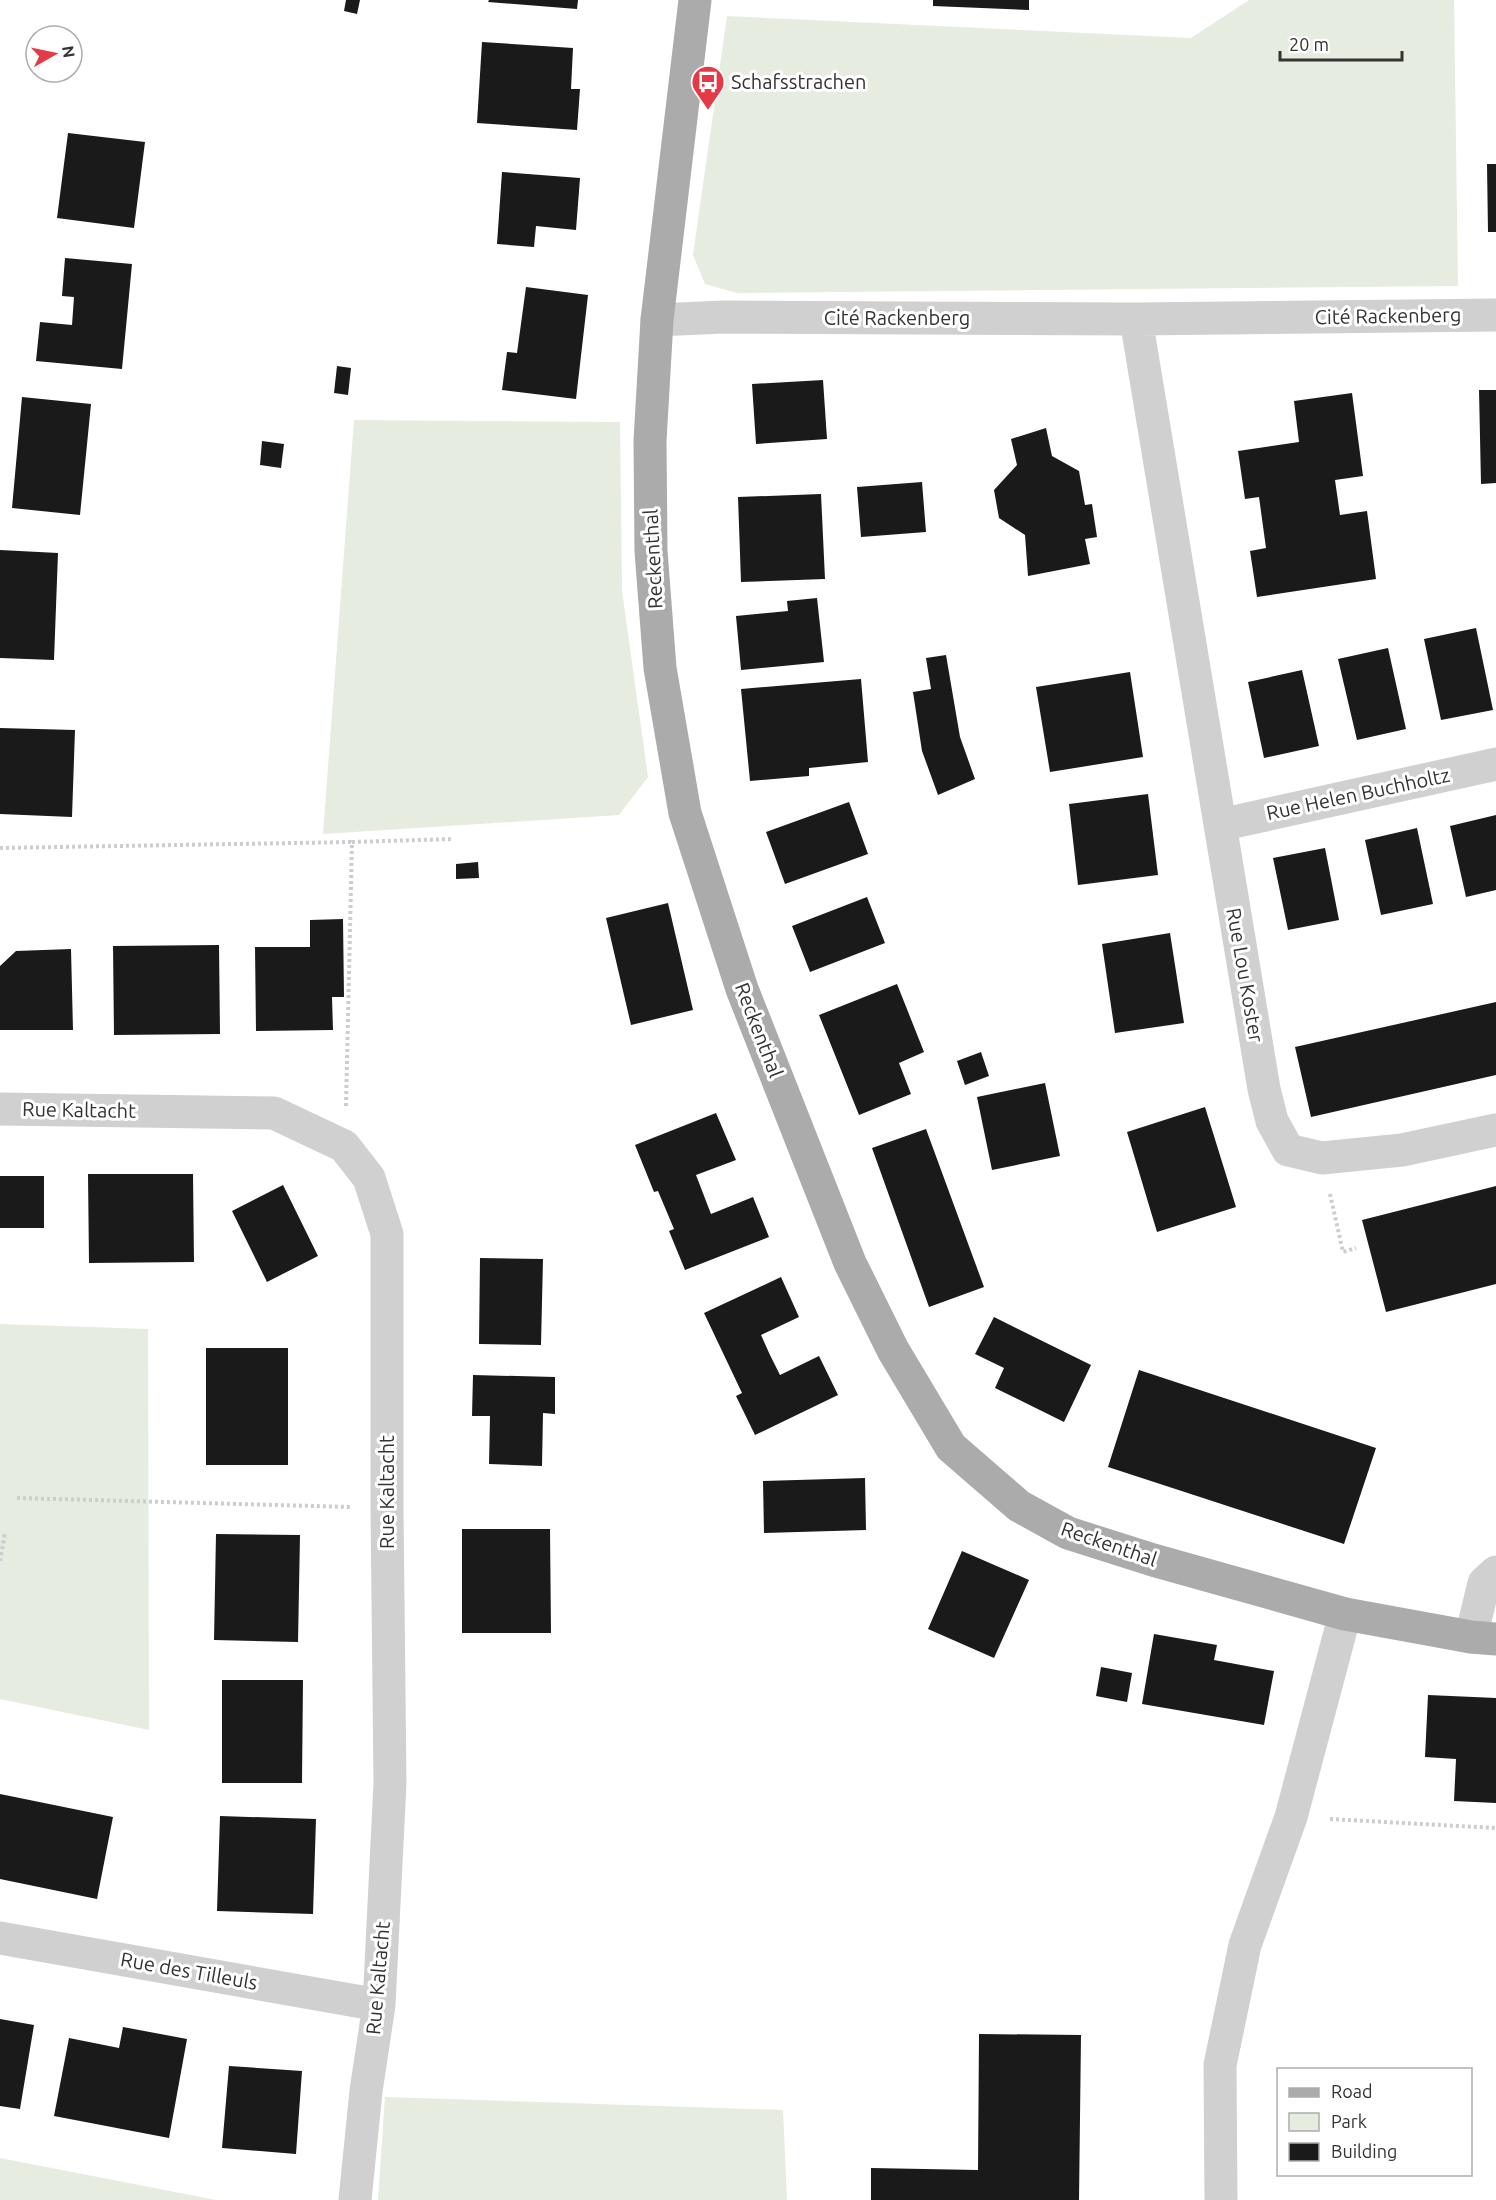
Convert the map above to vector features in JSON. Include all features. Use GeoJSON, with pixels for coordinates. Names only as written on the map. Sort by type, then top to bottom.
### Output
{"type":"FeatureCollection","features":[{"type":"Feature","properties":{"kind":"main road","name":"Reckenthal"},"geometry":{"type":"LineString","coordinates":[[695,0],[657,320],[649,458],[651,551],[660,668],[685,813],[742,989],[850,1263],[893,1350],[951,1447],[1019,1506],[1068,1533],[1153,1560],[1345,1614],[1484,1638]]}},
{"type":"Feature","properties":{"kind":"street","name":"Cité Rackenberg"},"geometry":{"type":"LineString","coordinates":[[657,320],[724,317],[1136,319],[1496,315]]}},
{"type":"Feature","properties":{"kind":"street","name":"Rue Lou Koster"},"geometry":{"type":"LineString","coordinates":[[1136,319],[1264,1089],[1272,1121],[1287,1150],[1322,1158],[1402,1150],[1496,1130]]}},
{"type":"Feature","properties":{"kind":"street","name":"Rue Helen Buchholtz"},"geometry":{"type":"LineString","coordinates":[[1220,825],[1496,764]]}},
{"type":"Feature","properties":{"kind":"street","name":"Rue Kaltacht"},"geometry":{"type":"LineString","coordinates":[[0,1109],[274,1113],[344,1146],[369,1178],[387,1234],[390,1783],[379,2005],[366,2091],[355,2200]]}},
{"type":"Feature","properties":{"kind":"street"},"geometry":{"type":"LineString","coordinates":[[1484,1638],[1484,1583],[1496,1572]]}},
{"type":"Feature","properties":{"kind":"street"},"geometry":{"type":"LineString","coordinates":[[1221,2200],[1220,2065],[1245,1946],[1286,1829],[1345,1614]]}},
{"type":"Feature","properties":{"kind":"street","name":"Rue des Tilleuls"},"geometry":{"type":"LineString","coordinates":[[0,1938],[379,2005]]}},
{"type":"Feature","properties":{"kind":"path"},"geometry":{"type":"LineString","coordinates":[[0,848],[453,839]]}},
{"type":"Feature","properties":{"kind":"path"},"geometry":{"type":"LineString","coordinates":[[344,1146],[348,1070],[352,842]]}},
{"type":"Feature","properties":{"kind":"path"},"geometry":{"type":"LineString","coordinates":[[1322,1158],[1343,1252],[1356,1248]]}},
{"type":"Feature","properties":{"kind":"path"},"geometry":{"type":"LineString","coordinates":[[17,1498],[387,1508]]}},
{"type":"Feature","properties":{"kind":"path"},"geometry":{"type":"LineString","coordinates":[[0,1561],[5,1533]]}},
{"type":"Feature","properties":{"kind":"path"},"geometry":{"type":"LineString","coordinates":[[1286,1829],[1496,1828]]}},
{"type":"Feature","properties":{"kind":"green space"},"geometry":{"type":"Polygon","coordinates":[[[1249,0],[1454,0],[1458,286],[737,293],[705,284],[693,255],[727,16],[1191,38],[1249,0]]]}},
{"type":"Feature","properties":{"kind":"green space"},"geometry":{"type":"Polygon","coordinates":[[[354,420],[620,422],[622,591],[648,777],[619,815],[323,834],[354,420]]]}},
{"type":"Feature","properties":{"kind":"green space"},"geometry":{"type":"Polygon","coordinates":[[[0,1324],[148,1329],[149,1730],[0,1699],[0,1324]]]}},
{"type":"Feature","properties":{"kind":"green space"},"geometry":{"type":"Polygon","coordinates":[[[385,2097],[783,2110],[787,2200],[378,2200],[385,2097]]]}},
{"type":"Feature","properties":{"kind":"green space"},"geometry":{"type":"Polygon","coordinates":[[[0,2158],[216,2200],[0,2200],[0,2158]]]}},
{"type":"Feature","properties":{"kind":"building"},"geometry":{"type":"Polygon","coordinates":[[[346,0],[360,0],[357,14],[344,11],[346,0]]]}},
{"type":"Feature","properties":{"kind":"building"},"geometry":{"type":"Polygon","coordinates":[[[489,0],[578,0],[577,9],[488,2],[489,0]]]}},
{"type":"Feature","properties":{"kind":"building"},"geometry":{"type":"Polygon","coordinates":[[[933,0],[1029,0],[1029,10],[933,6],[933,0]]]}},
{"type":"Feature","properties":{"kind":"building"},"geometry":{"type":"Polygon","coordinates":[[[482,42],[573,48],[571,89],[580,89],[577,130],[477,123],[482,42]]]}},
{"type":"Feature","properties":{"kind":"building"},"geometry":{"type":"Polygon","coordinates":[[[68,133],[145,142],[134,228],[57,218],[68,133]]]}},
{"type":"Feature","properties":{"kind":"building"},"geometry":{"type":"Polygon","coordinates":[[[1487,164],[1496,164],[1496,232],[1488,232],[1487,164]]]}},
{"type":"Feature","properties":{"kind":"building"},"geometry":{"type":"Polygon","coordinates":[[[502,172],[580,178],[576,230],[536,226],[534,247],[497,244],[502,172]]]}},
{"type":"Feature","properties":{"kind":"building"},"geometry":{"type":"Polygon","coordinates":[[[65,258],[132,264],[122,369],[36,361],[40,322],[72,325],[74,297],[62,296],[65,258]]]}},
{"type":"Feature","properties":{"kind":"building"},"geometry":{"type":"Polygon","coordinates":[[[526,287],[588,295],[576,399],[502,390],[507,352],[517,353],[526,287]]]}},
{"type":"Feature","properties":{"kind":"building"},"geometry":{"type":"Polygon","coordinates":[[[337,366],[351,368],[348,395],[334,393],[337,366]]]}},
{"type":"Feature","properties":{"kind":"building"},"geometry":{"type":"Polygon","coordinates":[[[823,380],[827,439],[756,444],[752,384],[823,380]]]}},
{"type":"Feature","properties":{"kind":"building"},"geometry":{"type":"Polygon","coordinates":[[[1479,390],[1496,390],[1496,483],[1481,484],[1479,390]]]}},
{"type":"Feature","properties":{"kind":"building"},"geometry":{"type":"Polygon","coordinates":[[[1352,393],[1363,476],[1335,480],[1340,515],[1367,511],[1376,579],[1257,597],[1250,551],[1266,548],[1259,497],[1245,499],[1238,451],[1299,442],[1294,401],[1352,393]]]}},
{"type":"Feature","properties":{"kind":"building"},"geometry":{"type":"Polygon","coordinates":[[[22,397],[91,404],[80,515],[12,508],[22,397]]]}},
{"type":"Feature","properties":{"kind":"building"},"geometry":{"type":"Polygon","coordinates":[[[1046,428],[1052,456],[1079,471],[1085,505],[1092,504],[1097,537],[1085,539],[1090,564],[1028,576],[1025,535],[999,518],[994,490],[1017,465],[1011,439],[1046,428]]]}},
{"type":"Feature","properties":{"kind":"building"},"geometry":{"type":"Polygon","coordinates":[[[262,441],[284,444],[281,468],[260,465],[262,441]]]}},
{"type":"Feature","properties":{"kind":"building"},"geometry":{"type":"Polygon","coordinates":[[[922,482],[926,532],[861,537],[857,487],[922,482]]]}},
{"type":"Feature","properties":{"kind":"building"},"geometry":{"type":"Polygon","coordinates":[[[821,494],[825,579],[741,582],[738,497],[821,494]]]}},
{"type":"Feature","properties":{"kind":"building"},"geometry":{"type":"Polygon","coordinates":[[[0,550],[58,553],[54,660],[0,658],[0,550]]]}},
{"type":"Feature","properties":{"kind":"building"},"geometry":{"type":"Polygon","coordinates":[[[817,598],[824,662],[741,670],[736,616],[788,611],[787,601],[817,598]]]}},
{"type":"Feature","properties":{"kind":"building"},"geometry":{"type":"Polygon","coordinates":[[[1476,628],[1493,710],[1441,720],[1424,639],[1476,628]]]}},
{"type":"Feature","properties":{"kind":"building"},"geometry":{"type":"Polygon","coordinates":[[[1388,648],[1406,729],[1357,740],[1338,659],[1388,648]]]}},
{"type":"Feature","properties":{"kind":"building"},"geometry":{"type":"Polygon","coordinates":[[[946,655],[960,737],[975,779],[938,795],[922,751],[913,692],[931,689],[926,658],[946,655]]]}},
{"type":"Feature","properties":{"kind":"building"},"geometry":{"type":"Polygon","coordinates":[[[1302,670],[1319,746],[1264,758],[1248,682],[1302,670]]]}},
{"type":"Feature","properties":{"kind":"building"},"geometry":{"type":"Polygon","coordinates":[[[1130,672],[1143,757],[1050,772],[1036,687],[1130,672]]]}},
{"type":"Feature","properties":{"kind":"building"},"geometry":{"type":"Polygon","coordinates":[[[861,679],[868,762],[809,768],[809,776],[750,781],[741,689],[861,679]]]}},
{"type":"Feature","properties":{"kind":"building"},"geometry":{"type":"Polygon","coordinates":[[[0,728],[75,730],[72,817],[0,814],[0,728]]]}},
{"type":"Feature","properties":{"kind":"building"},"geometry":{"type":"Polygon","coordinates":[[[1148,794],[1158,875],[1078,885],[1069,804],[1148,794]]]}},
{"type":"Feature","properties":{"kind":"building"},"geometry":{"type":"Polygon","coordinates":[[[849,802],[868,854],[785,884],[766,832],[849,802]]]}},
{"type":"Feature","properties":{"kind":"building"},"geometry":{"type":"Polygon","coordinates":[[[1496,815],[1496,890],[1466,897],[1450,826],[1496,815]]]}},
{"type":"Feature","properties":{"kind":"building"},"geometry":{"type":"Polygon","coordinates":[[[1417,828],[1433,904],[1381,915],[1365,840],[1417,828]]]}},
{"type":"Feature","properties":{"kind":"building"},"geometry":{"type":"Polygon","coordinates":[[[1325,848],[1339,920],[1288,930],[1273,858],[1325,848]]]}},
{"type":"Feature","properties":{"kind":"building"},"geometry":{"type":"Polygon","coordinates":[[[478,862],[479,878],[456,879],[456,864],[478,862]]]}},
{"type":"Feature","properties":{"kind":"building"},"geometry":{"type":"Polygon","coordinates":[[[867,897],[885,943],[810,972],[792,926],[867,897]]]}},
{"type":"Feature","properties":{"kind":"building"},"geometry":{"type":"Polygon","coordinates":[[[668,903],[693,1010],[631,1025],[606,918],[668,903]]]}},
{"type":"Feature","properties":{"kind":"building"},"geometry":{"type":"Polygon","coordinates":[[[343,919],[344,997],[332,997],[333,1030],[256,1031],[255,947],[310,947],[310,920],[343,919]]]}},
{"type":"Feature","properties":{"kind":"building"},"geometry":{"type":"Polygon","coordinates":[[[1170,933],[1184,1023],[1115,1033],[1102,944],[1170,933]]]}},
{"type":"Feature","properties":{"kind":"building"},"geometry":{"type":"Polygon","coordinates":[[[219,945],[220,1034],[114,1035],[113,946],[219,945]]]}},
{"type":"Feature","properties":{"kind":"building"},"geometry":{"type":"Polygon","coordinates":[[[71,949],[73,1030],[0,1030],[0,966],[16,951],[71,949]]]}},
{"type":"Feature","properties":{"kind":"building"},"geometry":{"type":"Polygon","coordinates":[[[897,984],[924,1052],[899,1063],[911,1094],[859,1115],[819,1015],[897,984]]]}},
{"type":"Feature","properties":{"kind":"building"},"geometry":{"type":"Polygon","coordinates":[[[1496,1002],[1496,1075],[1311,1117],[1295,1047],[1496,1002]]]}},
{"type":"Feature","properties":{"kind":"building"},"geometry":{"type":"Polygon","coordinates":[[[981,1052],[989,1076],[965,1085],[957,1061],[981,1052]]]}},
{"type":"Feature","properties":{"kind":"building"},"geometry":{"type":"Polygon","coordinates":[[[1045,1083],[1060,1156],[992,1170],[977,1097],[1045,1083]]]}},
{"type":"Feature","properties":{"kind":"building"},"geometry":{"type":"Polygon","coordinates":[[[1205,1107],[1236,1207],[1157,1232],[1127,1132],[1205,1107]]]}},
{"type":"Feature","properties":{"kind":"building"},"geometry":{"type":"Polygon","coordinates":[[[716,1113],[736,1160],[696,1175],[711,1214],[753,1197],[769,1237],[685,1270],[669,1231],[674,1229],[658,1191],[654,1192],[635,1145],[716,1113]]]}},
{"type":"Feature","properties":{"kind":"building"},"geometry":{"type":"Polygon","coordinates":[[[926,1129],[984,1287],[929,1307],[872,1148],[926,1129]]]}},
{"type":"Feature","properties":{"kind":"building"},"geometry":{"type":"Polygon","coordinates":[[[88,1174],[193,1174],[194,1262],[89,1263],[88,1174]]]}},
{"type":"Feature","properties":{"kind":"building"},"geometry":{"type":"Polygon","coordinates":[[[0,1176],[44,1176],[44,1228],[0,1228],[0,1176]]]}},
{"type":"Feature","properties":{"kind":"building"},"geometry":{"type":"Polygon","coordinates":[[[283,1185],[318,1256],[267,1282],[232,1211],[283,1185]]]}},
{"type":"Feature","properties":{"kind":"building"},"geometry":{"type":"Polygon","coordinates":[[[1496,1186],[1496,1284],[1386,1312],[1362,1220],[1496,1186]]]}},
{"type":"Feature","properties":{"kind":"building"},"geometry":{"type":"Polygon","coordinates":[[[480,1258],[543,1259],[541,1345],[479,1344],[480,1258]]]}},
{"type":"Feature","properties":{"kind":"building"},"geometry":{"type":"Polygon","coordinates":[[[781,1277],[799,1317],[761,1335],[770,1355],[780,1375],[819,1356],[838,1395],[755,1435],[736,1396],[742,1393],[704,1313],[781,1277]]]}},
{"type":"Feature","properties":{"kind":"building"},"geometry":{"type":"Polygon","coordinates":[[[994,1317],[1091,1365],[1064,1422],[995,1388],[1004,1368],[975,1354],[994,1317]]]}},
{"type":"Feature","properties":{"kind":"building"},"geometry":{"type":"Polygon","coordinates":[[[206,1348],[288,1348],[288,1465],[206,1465],[206,1348]]]}},
{"type":"Feature","properties":{"kind":"building"},"geometry":{"type":"Polygon","coordinates":[[[1139,1370],[1376,1448],[1344,1544],[1108,1467],[1139,1370]]]}},
{"type":"Feature","properties":{"kind":"building"},"geometry":{"type":"Polygon","coordinates":[[[473,1375],[555,1377],[555,1414],[543,1413],[542,1466],[489,1464],[490,1416],[472,1416],[473,1375]]]}},
{"type":"Feature","properties":{"kind":"building"},"geometry":{"type":"Polygon","coordinates":[[[865,1478],[866,1530],[764,1533],[763,1481],[865,1478]]]}},
{"type":"Feature","properties":{"kind":"building"},"geometry":{"type":"Polygon","coordinates":[[[462,1529],[550,1529],[551,1633],[462,1633],[462,1529]]]}},
{"type":"Feature","properties":{"kind":"building"},"geometry":{"type":"Polygon","coordinates":[[[216,1534],[300,1535],[298,1642],[214,1640],[216,1534]]]}},
{"type":"Feature","properties":{"kind":"building"},"geometry":{"type":"Polygon","coordinates":[[[962,1551],[1029,1580],[994,1658],[928,1629],[962,1551]]]}},
{"type":"Feature","properties":{"kind":"building"},"geometry":{"type":"Polygon","coordinates":[[[1154,1634],[1217,1645],[1214,1660],[1274,1671],[1264,1725],[1142,1704],[1154,1634]]]}},
{"type":"Feature","properties":{"kind":"building"},"geometry":{"type":"Polygon","coordinates":[[[1101,1667],[1132,1673],[1127,1702],[1096,1696],[1101,1667]]]}},
{"type":"Feature","properties":{"kind":"building"},"geometry":{"type":"Polygon","coordinates":[[[222,1680],[303,1680],[302,1783],[222,1783],[222,1680]]]}},
{"type":"Feature","properties":{"kind":"building"},"geometry":{"type":"Polygon","coordinates":[[[1428,1695],[1496,1698],[1496,1803],[1454,1801],[1456,1759],[1425,1757],[1428,1695]]]}},
{"type":"Feature","properties":{"kind":"building"},"geometry":{"type":"Polygon","coordinates":[[[0,1794],[113,1817],[97,1899],[0,1879],[0,1794]]]}},
{"type":"Feature","properties":{"kind":"building"},"geometry":{"type":"Polygon","coordinates":[[[220,1816],[316,1819],[313,1914],[217,1911],[220,1816]]]}},
{"type":"Feature","properties":{"kind":"building"},"geometry":{"type":"Polygon","coordinates":[[[0,2019],[34,2025],[20,2109],[0,2106],[0,2019]]]}},
{"type":"Feature","properties":{"kind":"building"},"geometry":{"type":"Polygon","coordinates":[[[123,2027],[187,2039],[169,2138],[54,2116],[69,2038],[119,2048],[123,2027]]]}},
{"type":"Feature","properties":{"kind":"building"},"geometry":{"type":"Polygon","coordinates":[[[979,2034],[1081,2035],[1079,2200],[871,2200],[871,2168],[978,2170],[979,2034]]]}},
{"type":"Feature","properties":{"kind":"building"},"geometry":{"type":"Polygon","coordinates":[[[229,2066],[302,2071],[296,2154],[222,2148],[229,2066]]]}},
{"type":"Feature","properties":{"kind":"place","name":"Schafsstrachen"},"geometry":{"type":"Point","coordinates":[708,111]}}]}
